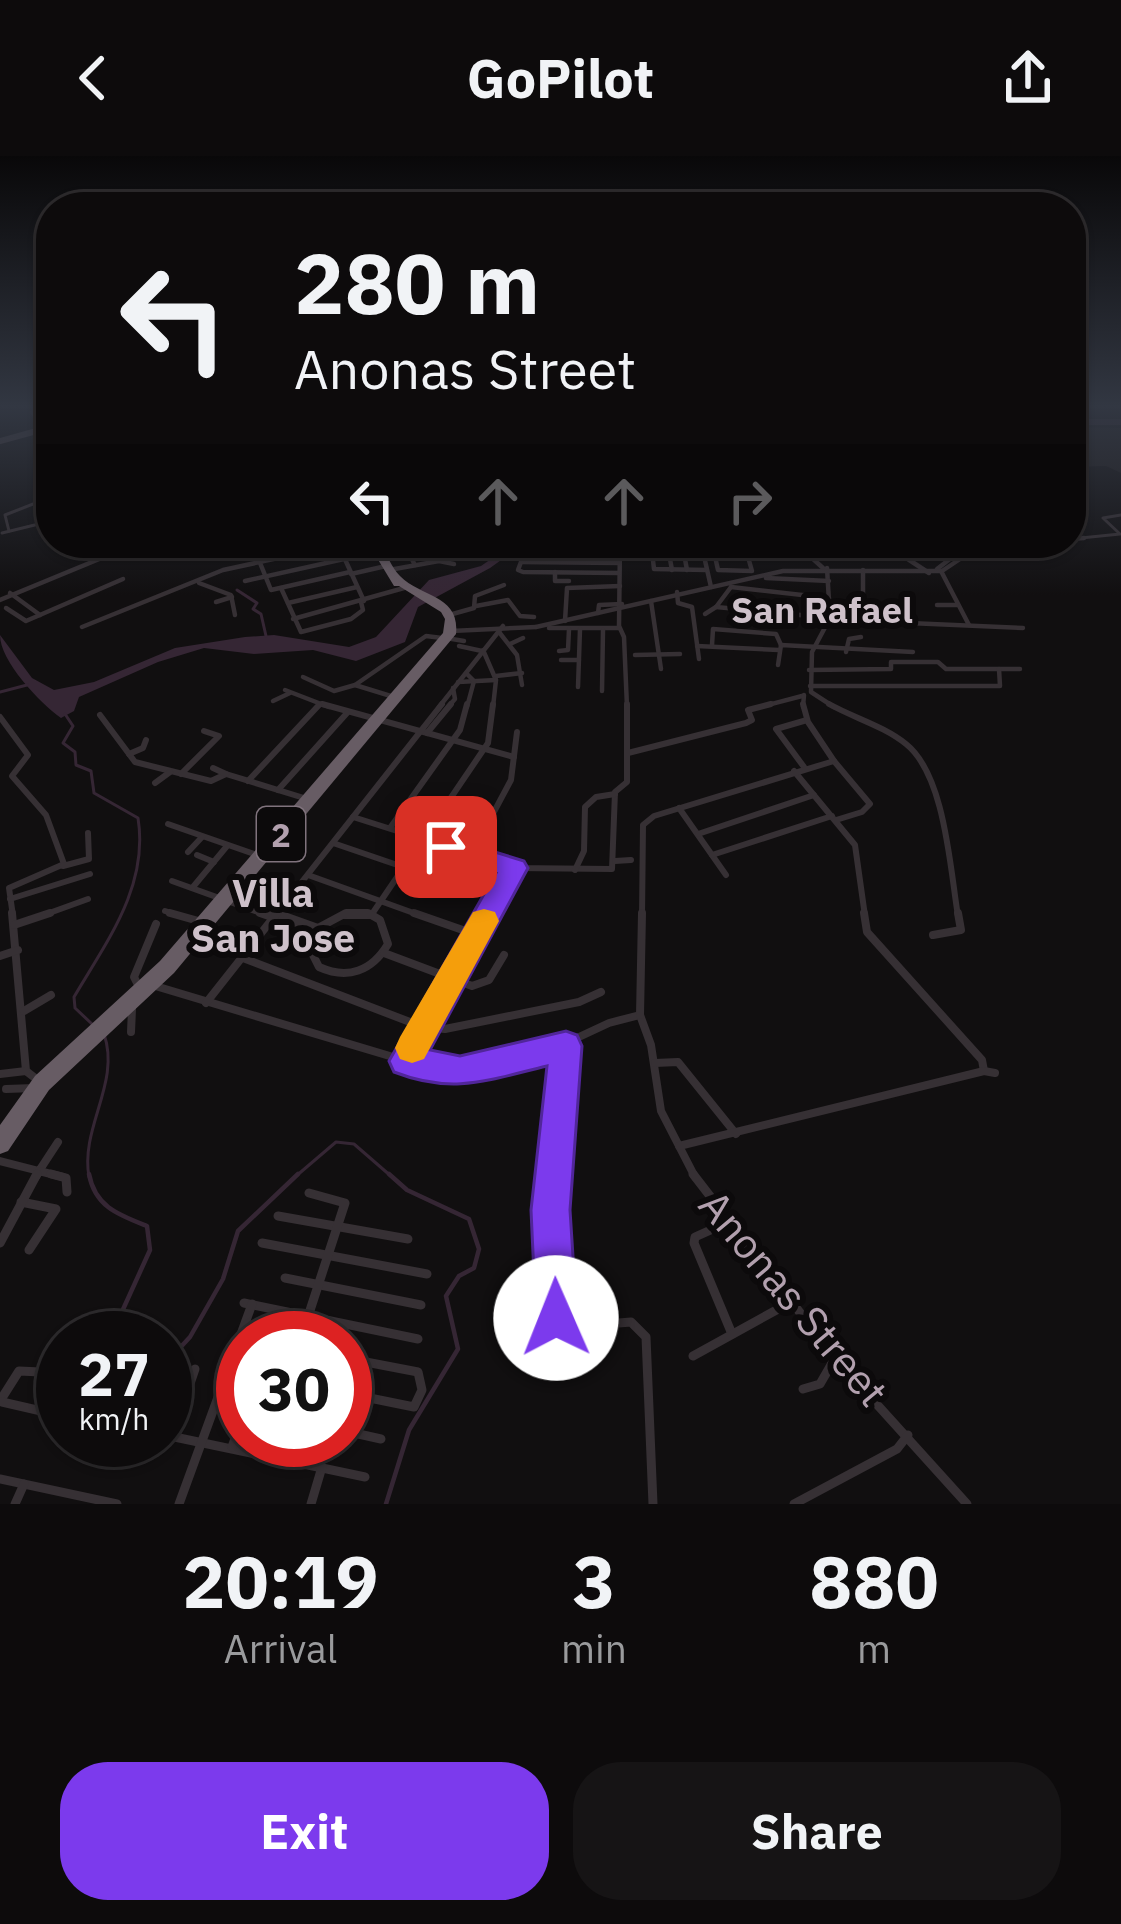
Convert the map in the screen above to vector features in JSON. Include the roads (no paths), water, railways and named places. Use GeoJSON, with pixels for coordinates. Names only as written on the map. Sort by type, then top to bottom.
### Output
{"type":"FeatureCollection","features":[{"type":"Feature","properties":{"kind":"highway"},"geometry":{"type":"LineString","coordinates":[[382,558],[389,571],[448,629]]}},
{"type":"Feature","properties":{"kind":"highway","name":"2"},"geometry":{"type":"LineString","coordinates":[[3,1132],[35,1081],[111,1020],[206,923],[397,698],[448,629]]}},
{"type":"Feature","properties":{"kind":"street"},"geometry":{"type":"LineString","coordinates":[[31,506],[36,522]]}},
{"type":"Feature","properties":{"kind":"street"},"geometry":{"type":"LineString","coordinates":[[36,507],[5,515],[6,532],[36,525]]}},
{"type":"Feature","properties":{"kind":"street"},"geometry":{"type":"LineString","coordinates":[[18,510],[24,528]]}},
{"type":"Feature","properties":{"kind":"street"},"geometry":{"type":"LineString","coordinates":[[1086,537],[1120,534],[1103,518],[1121,515]]}},
{"type":"Feature","properties":{"kind":"street"},"geometry":{"type":"LineString","coordinates":[[0,600],[92,558]]}},
{"type":"Feature","properties":{"kind":"street"},"geometry":{"type":"LineString","coordinates":[[257,558],[270,590],[350,573],[454,564]]}},
{"type":"Feature","properties":{"kind":"street"},"geometry":{"type":"LineString","coordinates":[[186,584],[272,558]]}},
{"type":"Feature","properties":{"kind":"street"},"geometry":{"type":"LineString","coordinates":[[412,558],[416,565]]}},
{"type":"Feature","properties":{"kind":"street"},"geometry":{"type":"LineString","coordinates":[[580,868],[585,806],[599,796],[615,794],[628,781],[620,558]]}},
{"type":"Feature","properties":{"kind":"street"},"geometry":{"type":"LineString","coordinates":[[652,558],[652,568],[707,570]]}},
{"type":"Feature","properties":{"kind":"street"},"geometry":{"type":"LineString","coordinates":[[670,558],[672,570]]}},
{"type":"Feature","properties":{"kind":"street"},"geometry":{"type":"LineString","coordinates":[[685,558],[687,570]]}},
{"type":"Feature","properties":{"kind":"street"},"geometry":{"type":"LineString","coordinates":[[704,558],[711,587]]}},
{"type":"Feature","properties":{"kind":"street"},"geometry":{"type":"LineString","coordinates":[[715,558],[718,570],[752,571],[749,558]]}},
{"type":"Feature","properties":{"kind":"street"},"geometry":{"type":"LineString","coordinates":[[712,855],[862,812],[870,804],[834,761],[801,706],[808,691],[816,634],[830,618],[829,581],[825,568],[812,558]]}},
{"type":"Feature","properties":{"kind":"street"},"geometry":{"type":"LineString","coordinates":[[908,558],[929,573]]}},
{"type":"Feature","properties":{"kind":"street"},"geometry":{"type":"LineString","coordinates":[[929,573],[953,558]]}},
{"type":"Feature","properties":{"kind":"street"},"geometry":{"type":"LineString","coordinates":[[705,614],[730,586],[756,577],[825,568],[929,573],[956,566],[966,558]]}},
{"type":"Feature","properties":{"kind":"street"},"geometry":{"type":"LineString","coordinates":[[245,581],[344,559],[363,610],[301,632],[281,588]]}},
{"type":"Feature","properties":{"kind":"street"},"geometry":{"type":"LineString","coordinates":[[75,560],[82,565]]}},
{"type":"Feature","properties":{"kind":"street"},"geometry":{"type":"LineString","coordinates":[[896,563],[914,561]]}},
{"type":"Feature","properties":{"kind":"street"},"geometry":{"type":"LineString","coordinates":[[620,563],[520,562],[518,569],[620,573]]}},
{"type":"Feature","properties":{"kind":"street"},"geometry":{"type":"LineString","coordinates":[[60,564],[68,570]]}},
{"type":"Feature","properties":{"kind":"street"},"geometry":{"type":"LineString","coordinates":[[45,568],[53,576]]}},
{"type":"Feature","properties":{"kind":"street"},"geometry":{"type":"LineString","coordinates":[[863,570],[863,621]]}},
{"type":"Feature","properties":{"kind":"street"},"geometry":{"type":"LineString","coordinates":[[82,628],[221,571]]}},
{"type":"Feature","properties":{"kind":"street"},"geometry":{"type":"LineString","coordinates":[[941,571],[969,625]]}},
{"type":"Feature","properties":{"kind":"street"},"geometry":{"type":"LineString","coordinates":[[555,572],[555,581],[569,581]]}},
{"type":"Feature","properties":{"kind":"street"},"geometry":{"type":"LineString","coordinates":[[756,577],[829,581]]}},
{"type":"Feature","properties":{"kind":"street"},"geometry":{"type":"LineString","coordinates":[[774,578],[776,587]]}},
{"type":"Feature","properties":{"kind":"street"},"geometry":{"type":"LineString","coordinates":[[18,599],[3,610],[24,621],[123,579]]}},
{"type":"Feature","properties":{"kind":"street"},"geometry":{"type":"LineString","coordinates":[[200,583],[232,597]]}},
{"type":"Feature","properties":{"kind":"street"},"geometry":{"type":"LineString","coordinates":[[476,606],[476,596],[504,585]]}},
{"type":"Feature","properties":{"kind":"street"},"geometry":{"type":"LineString","coordinates":[[288,603],[357,586]]}},
{"type":"Feature","properties":{"kind":"street"},"geometry":{"type":"LineString","coordinates":[[559,651],[568,650],[567,588],[620,586]]}},
{"type":"Feature","properties":{"kind":"street"},"geometry":{"type":"LineString","coordinates":[[448,629],[464,634],[567,625],[598,614],[599,604],[622,606],[711,587],[829,598]]}},
{"type":"Feature","properties":{"kind":"street"},"geometry":{"type":"LineString","coordinates":[[293,619],[407,588]]}},
{"type":"Feature","properties":{"kind":"street"},"geometry":{"type":"LineString","coordinates":[[677,592],[680,604],[692,607],[699,659]]}},
{"type":"Feature","properties":{"kind":"street"},"geometry":{"type":"LineString","coordinates":[[10,593],[40,615]]}},
{"type":"Feature","properties":{"kind":"street"},"geometry":{"type":"LineString","coordinates":[[216,602],[232,597]]}},
{"type":"Feature","properties":{"kind":"street"},"geometry":{"type":"LineString","coordinates":[[232,597],[235,615]]}},
{"type":"Feature","properties":{"kind":"street"},"geometry":{"type":"LineString","coordinates":[[303,677],[334,692],[355,685],[426,636],[448,629],[476,606],[508,601],[520,616],[534,617]]}},
{"type":"Feature","properties":{"kind":"street"},"geometry":{"type":"LineString","coordinates":[[651,601],[661,669]]}},
{"type":"Feature","properties":{"kind":"street"},"geometry":{"type":"LineString","coordinates":[[937,605],[960,605]]}},
{"type":"Feature","properties":{"kind":"street"},"geometry":{"type":"LineString","coordinates":[[716,607],[863,621],[1023,628]]}},
{"type":"Feature","properties":{"kind":"street"},"geometry":{"type":"LineString","coordinates":[[567,625],[619,628]]}},
{"type":"Feature","properties":{"kind":"street"},"geometry":{"type":"LineString","coordinates":[[370,914],[483,749],[494,718],[496,678],[482,650],[448,629]]}},
{"type":"Feature","properties":{"kind":"street"},"geometry":{"type":"LineString","coordinates":[[501,629],[522,673],[522,685]]}},
{"type":"Feature","properties":{"kind":"street"},"geometry":{"type":"LineString","coordinates":[[206,1004],[501,629]]}},
{"type":"Feature","properties":{"kind":"street"},"geometry":{"type":"LineString","coordinates":[[578,687],[580,629]]}},
{"type":"Feature","properties":{"kind":"street"},"geometry":{"type":"LineString","coordinates":[[602,691],[603,630]]}},
{"type":"Feature","properties":{"kind":"street"},"geometry":{"type":"LineString","coordinates":[[712,645],[711,630],[776,634],[778,665]]}},
{"type":"Feature","properties":{"kind":"street"},"geometry":{"type":"LineString","coordinates":[[735,645],[736,632]]}},
{"type":"Feature","properties":{"kind":"street"},"geometry":{"type":"LineString","coordinates":[[846,652],[849,639],[861,637]]}},
{"type":"Feature","properties":{"kind":"street"},"geometry":{"type":"LineString","coordinates":[[510,644],[523,638]]}},
{"type":"Feature","properties":{"kind":"street"},"geometry":{"type":"LineString","coordinates":[[697,646],[914,652]]}},
{"type":"Feature","properties":{"kind":"street"},"geometry":{"type":"LineString","coordinates":[[635,655],[680,655]]}},
{"type":"Feature","properties":{"kind":"street"},"geometry":{"type":"LineString","coordinates":[[561,660],[579,661]]}},
{"type":"Feature","properties":{"kind":"street"},"geometry":{"type":"LineString","coordinates":[[809,670],[891,670],[891,662],[938,662],[946,669],[1020,668]]}},
{"type":"Feature","properties":{"kind":"street"},"geometry":{"type":"LineString","coordinates":[[628,753],[746,723],[752,720],[748,710],[808,691],[1000,686],[999,669]]}},
{"type":"Feature","properties":{"kind":"street"},"geometry":{"type":"LineString","coordinates":[[455,685],[522,673]]}},
{"type":"Feature","properties":{"kind":"street"},"geometry":{"type":"LineString","coordinates":[[467,674],[475,681]]}},
{"type":"Feature","properties":{"kind":"street"},"geometry":{"type":"LineString","coordinates":[[390,829],[454,741],[466,719],[475,681]]}},
{"type":"Feature","properties":{"kind":"street"},"geometry":{"type":"LineString","coordinates":[[355,685],[397,698]]}},
{"type":"Feature","properties":{"kind":"street"},"geometry":{"type":"LineString","coordinates":[[273,701],[288,691],[346,712],[514,757]]}},
{"type":"Feature","properties":{"kind":"street"},"geometry":{"type":"LineString","coordinates":[[808,691],[898,738],[927,767],[961,930],[933,935]]}},
{"type":"Feature","properties":{"kind":"street"},"geometry":{"type":"LineString","coordinates":[[248,781],[319,704]]}},
{"type":"Feature","properties":{"kind":"street"},"geometry":{"type":"LineString","coordinates":[[278,790],[346,712]]}},
{"type":"Feature","properties":{"kind":"street"},"geometry":{"type":"LineString","coordinates":[[100,715],[135,762],[211,782],[226,774]]}},
{"type":"Feature","properties":{"kind":"street"},"geometry":{"type":"LineString","coordinates":[[0,717],[28,755],[12,776],[25,783],[53,825],[63,866]]}},
{"type":"Feature","properties":{"kind":"street"},"geometry":{"type":"LineString","coordinates":[[805,769],[776,729],[807,720]]}},
{"type":"Feature","properties":{"kind":"street"},"geometry":{"type":"LineString","coordinates":[[181,775],[218,736],[204,731]]}},
{"type":"Feature","properties":{"kind":"street"},"geometry":{"type":"LineString","coordinates":[[471,855],[511,780],[517,732]]}},
{"type":"Feature","properties":{"kind":"street"},"geometry":{"type":"LineString","coordinates":[[129,754],[143,748],[146,740]]}},
{"type":"Feature","properties":{"kind":"street"},"geometry":{"type":"LineString","coordinates":[[726,874],[679,808],[834,761]]}},
{"type":"Feature","properties":{"kind":"street"},"geometry":{"type":"LineString","coordinates":[[212,768],[310,800]]}},
{"type":"Feature","properties":{"kind":"street"},"geometry":{"type":"LineString","coordinates":[[794,771],[855,844],[867,932],[982,1060],[984,1071]]}},
{"type":"Feature","properties":{"kind":"street"},"geometry":{"type":"LineString","coordinates":[[155,783],[170,772]]}},
{"type":"Feature","properties":{"kind":"street"},"geometry":{"type":"LineString","coordinates":[[353,817],[514,868],[612,869],[615,794]]}},
{"type":"Feature","properties":{"kind":"street"},"geometry":{"type":"LineString","coordinates":[[698,834],[815,795]]}},
{"type":"Feature","properties":{"kind":"street","name":"Anonas Street"},"geometry":{"type":"LineString","coordinates":[[679,808],[643,825],[640,1015],[661,1111],[724,1224],[835,1358],[967,1504]]}},
{"type":"Feature","properties":{"kind":"street"},"geometry":{"type":"LineString","coordinates":[[168,824],[262,856]]}},
{"type":"Feature","properties":{"kind":"street"},"geometry":{"type":"LineString","coordinates":[[35,1081],[10,899],[4,890],[89,860],[88,833]]}},
{"type":"Feature","properties":{"kind":"street"},"geometry":{"type":"LineString","coordinates":[[202,837],[193,854],[214,862]]}},
{"type":"Feature","properties":{"kind":"street"},"geometry":{"type":"LineString","coordinates":[[333,843],[495,899]]}},
{"type":"Feature","properties":{"kind":"street"},"geometry":{"type":"LineString","coordinates":[[194,887],[227,846]]}},
{"type":"Feature","properties":{"kind":"street"},"geometry":{"type":"LineString","coordinates":[[615,862],[631,860]]}},
{"type":"Feature","properties":{"kind":"street"},"geometry":{"type":"LineString","coordinates":[[406,1061],[514,868]]}},
{"type":"Feature","properties":{"kind":"street"},"geometry":{"type":"LineString","coordinates":[[10,899],[90,874]]}},
{"type":"Feature","properties":{"kind":"street"},"geometry":{"type":"LineString","coordinates":[[308,875],[477,934]]}},
{"type":"Feature","properties":{"kind":"street"},"geometry":{"type":"LineString","coordinates":[[172,880],[317,930]]}},
{"type":"Feature","properties":{"kind":"street"},"geometry":{"type":"LineString","coordinates":[[14,925],[88,899]]}},
{"type":"Feature","properties":{"kind":"street"},"geometry":{"type":"LineString","coordinates":[[165,911],[206,923]]}},
{"type":"Feature","properties":{"kind":"street"},"geometry":{"type":"LineString","coordinates":[[346,913],[370,914],[388,935],[384,953],[353,974],[328,972],[313,959],[310,949],[317,930],[346,913]]}},
{"type":"Feature","properties":{"kind":"street"},"geometry":{"type":"LineString","coordinates":[[131,1032],[141,992],[134,976],[156,924]]}},
{"type":"Feature","properties":{"kind":"street"},"geometry":{"type":"LineString","coordinates":[[0,956],[18,950]]}},
{"type":"Feature","properties":{"kind":"street"},"geometry":{"type":"LineString","coordinates":[[384,953],[472,986],[483,983],[504,955]]}},
{"type":"Feature","properties":{"kind":"street"},"geometry":{"type":"LineString","coordinates":[[243,958],[423,1027],[445,1029],[518,1017],[602,992]]}},
{"type":"Feature","properties":{"kind":"street"},"geometry":{"type":"LineString","coordinates":[[319,987],[328,972]]}},
{"type":"Feature","properties":{"kind":"street"},"geometry":{"type":"LineString","coordinates":[[141,992],[206,1004],[460,1072],[566,1046],[612,1018],[640,1015]]}},
{"type":"Feature","properties":{"kind":"street"},"geometry":{"type":"LineString","coordinates":[[24,1011],[51,995]]}},
{"type":"Feature","properties":{"kind":"street"},"geometry":{"type":"LineString","coordinates":[[566,1046],[550,1210],[556,1318],[569,1327],[632,1322],[646,1337],[653,1504]]}},
{"type":"Feature","properties":{"kind":"street"},"geometry":{"type":"LineString","coordinates":[[653,1063],[678,1062],[736,1134]]}},
{"type":"Feature","properties":{"kind":"street"},"geometry":{"type":"LineString","coordinates":[[680,1145],[984,1071],[995,1073]]}},
{"type":"Feature","properties":{"kind":"street"},"geometry":{"type":"LineString","coordinates":[[0,1074],[35,1081]]}},
{"type":"Feature","properties":{"kind":"street"},"geometry":{"type":"LineString","coordinates":[[6,1089],[35,1081]]}},
{"type":"Feature","properties":{"kind":"street"},"geometry":{"type":"LineString","coordinates":[[0,1244],[58,1142]]}},
{"type":"Feature","properties":{"kind":"street"},"geometry":{"type":"LineString","coordinates":[[0,1161],[66,1178],[67,1192]]}},
{"type":"Feature","properties":{"kind":"street"},"geometry":{"type":"LineString","coordinates":[[309,1193],[344,1200],[310,1311]]}},
{"type":"Feature","properties":{"kind":"street"},"geometry":{"type":"LineString","coordinates":[[21,1202],[56,1209],[29,1250]]}},
{"type":"Feature","properties":{"kind":"street"},"geometry":{"type":"LineString","coordinates":[[278,1216],[408,1239]]}},
{"type":"Feature","properties":{"kind":"street"},"geometry":{"type":"LineString","coordinates":[[724,1224],[694,1240],[732,1334]]}},
{"type":"Feature","properties":{"kind":"street"},"geometry":{"type":"LineString","coordinates":[[262,1243],[427,1274]]}},
{"type":"Feature","properties":{"kind":"street"},"geometry":{"type":"LineString","coordinates":[[285,1278],[421,1305]]}},
{"type":"Feature","properties":{"kind":"street"},"geometry":{"type":"LineString","coordinates":[[693,1355],[791,1302]]}},
{"type":"Feature","properties":{"kind":"street"},"geometry":{"type":"LineString","coordinates":[[245,1311],[248,1303],[279,1311]]}},
{"type":"Feature","properties":{"kind":"street"},"geometry":{"type":"LineString","coordinates":[[372,1329],[418,1339]]}},
{"type":"Feature","properties":{"kind":"street"},"geometry":{"type":"LineString","coordinates":[[803,1388],[820,1384],[835,1358]]}},
{"type":"Feature","properties":{"kind":"street"},"geometry":{"type":"LineString","coordinates":[[372,1363],[418,1372],[422,1379],[420,1400],[414,1407],[372,1399]]}},
{"type":"Feature","properties":{"kind":"street"},"geometry":{"type":"LineString","coordinates":[[192,1377],[195,1370]]}},
{"type":"Feature","properties":{"kind":"street"},"geometry":{"type":"LineString","coordinates":[[36,1371],[20,1371],[0,1401],[36,1410]]}},
{"type":"Feature","properties":{"kind":"street"},"geometry":{"type":"LineString","coordinates":[[179,1504],[216,1396]]}},
{"type":"Feature","properties":{"kind":"street"},"geometry":{"type":"LineString","coordinates":[[794,1504],[897,1449],[908,1435]]}},
{"type":"Feature","properties":{"kind":"street"},"geometry":{"type":"LineString","coordinates":[[372,1436],[381,1438]]}},
{"type":"Feature","properties":{"kind":"street"},"geometry":{"type":"LineString","coordinates":[[192,1440],[216,1445]]}},
{"type":"Feature","properties":{"kind":"street"},"geometry":{"type":"LineString","coordinates":[[314,1503],[322,1467]]}},
{"type":"Feature","properties":{"kind":"street"},"geometry":{"type":"LineString","coordinates":[[326,1467],[364,1477]]}},
{"type":"Feature","properties":{"kind":"street"},"geometry":{"type":"LineString","coordinates":[[0,1479],[117,1504]]}},
{"type":"Feature","properties":{"kind":"street"},"geometry":{"type":"LineString","coordinates":[[15,1504],[23,1484]]}},
{"type":"Feature","properties":{"kind":"waterway"},"geometry":{"type":"LineString","coordinates":[[237,590],[257,603],[253,609],[261,614],[266,636]]}},
{"type":"Feature","properties":{"kind":"waterway"},"geometry":{"type":"LineString","coordinates":[[0,692],[27,685]]}},
{"type":"Feature","properties":{"kind":"waterway"},"geometry":{"type":"LineString","coordinates":[[65,714],[73,726],[63,743],[75,752],[76,765],[91,771],[94,793],[138,818],[140,843],[131,890],[112,934],[74,997],[75,1008],[92,1024]]}},
{"type":"Feature","properties":{"kind":"waterway"},"geometry":{"type":"LineString","coordinates":[[89,1177],[90,1140],[108,1070],[104,1034]]}},
{"type":"Feature","properties":{"kind":"waterway"},"geometry":{"type":"LineString","coordinates":[[295,1177],[336,1142],[354,1144],[392,1177]]}},
{"type":"Feature","properties":{"kind":"waterway"},"geometry":{"type":"LineString","coordinates":[[89,1174],[103,1202],[147,1226],[150,1250],[122,1311]]}},
{"type":"Feature","properties":{"kind":"waterway"},"geometry":{"type":"LineString","coordinates":[[192,1333],[223,1279],[238,1231],[298,1174]]}},
{"type":"Feature","properties":{"kind":"waterway"},"geometry":{"type":"LineString","coordinates":[[386,1504],[409,1430],[458,1349],[446,1296],[459,1276],[474,1268],[479,1249],[469,1219],[407,1190],[389,1174]]}},
{"type":"Feature","properties":{"kind":"district","name":"San Rafael"},"geometry":{"type":"Point","coordinates":[822,609]}},
{"type":"Feature","properties":{"kind":"district","name":"Villa San Jose"},"geometry":{"type":"Point","coordinates":[273,914]}}]}
